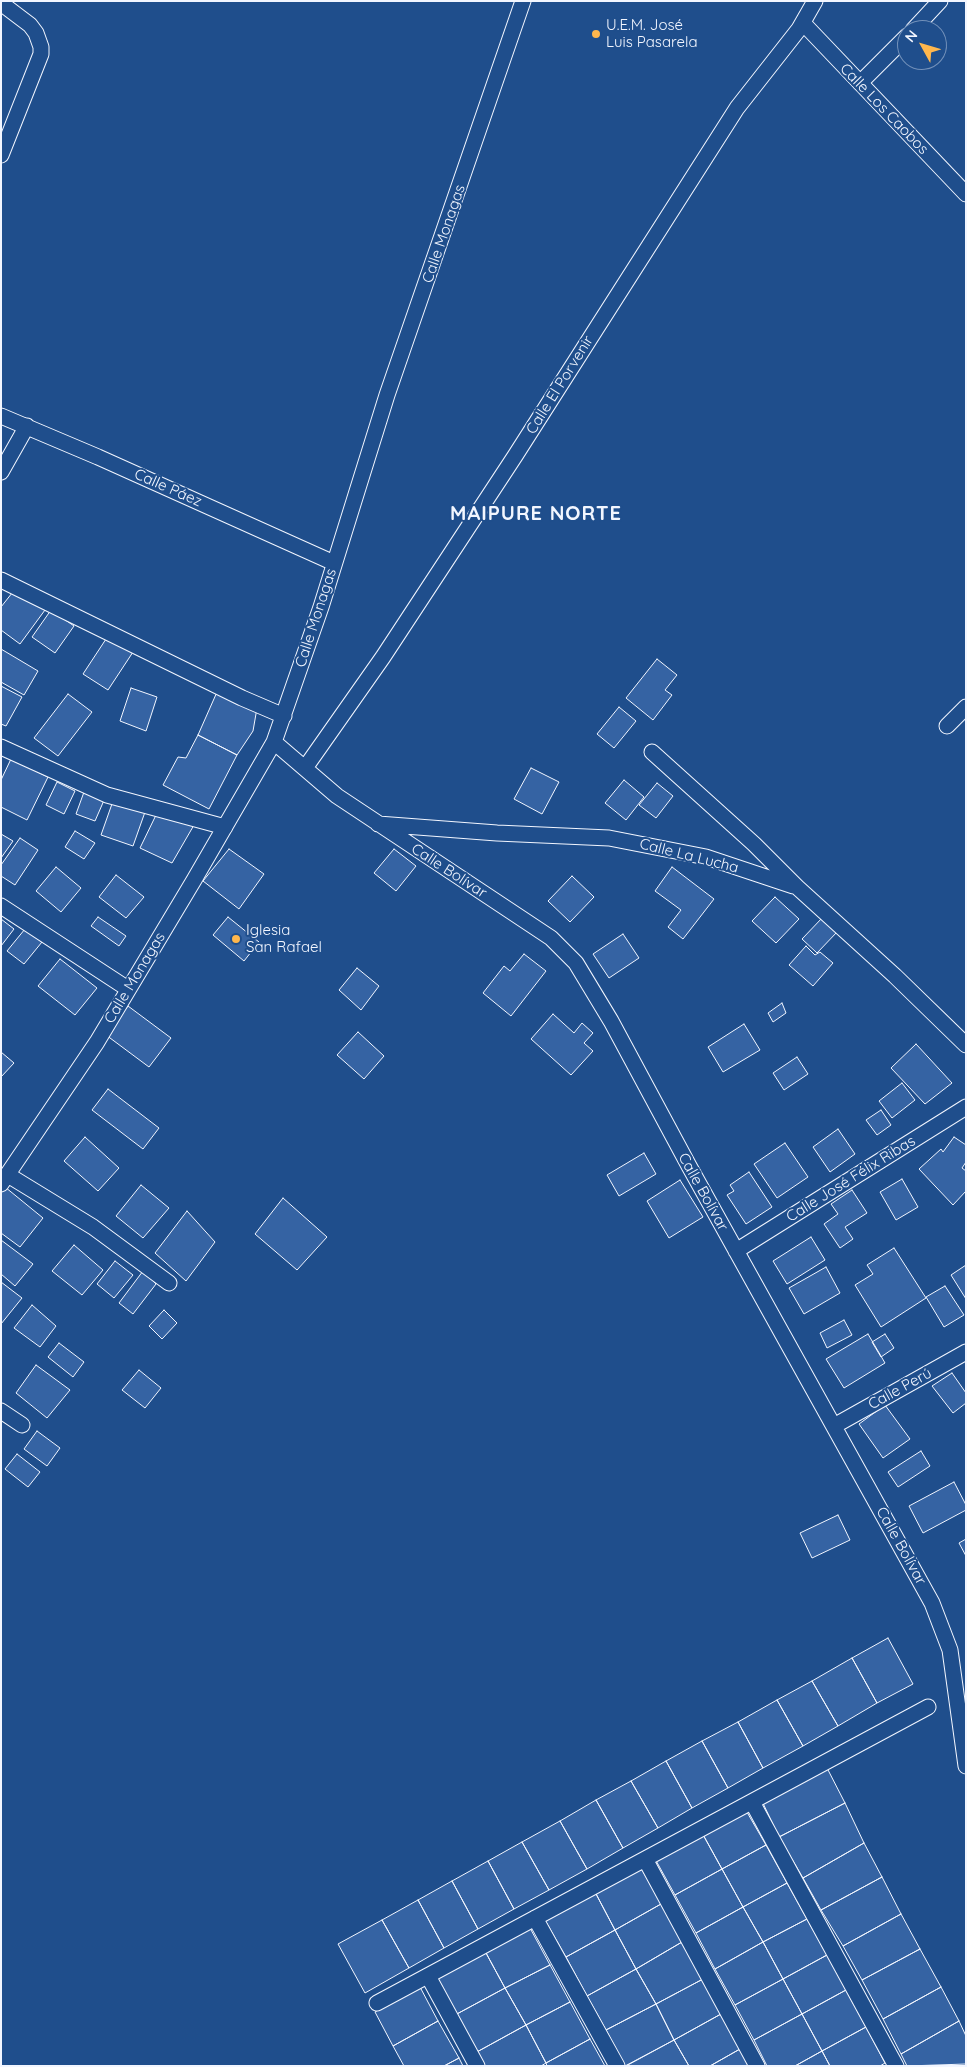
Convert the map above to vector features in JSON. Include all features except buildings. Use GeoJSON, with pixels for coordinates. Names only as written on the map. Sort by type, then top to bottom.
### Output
{"type":"FeatureCollection","features":[{"type":"Feature","properties":{"kind":"street","name":"Calle Monagas"},"geometry":{"type":"LineString","coordinates":[[4,1180],[74,1078],[226,827],[274,742],[334,563],[387,395],[523,1]]}},
{"type":"Feature","properties":{"kind":"street","name":"Calle El Porvenir"},"geometry":{"type":"LineString","coordinates":[[305,768],[383,657],[515,456],[738,108],[803,23],[815,1]]}},
{"type":"Feature","properties":{"kind":"street"},"geometry":{"type":"LineString","coordinates":[[922,20],[940,1]]}},
{"type":"Feature","properties":{"kind":"street"},"geometry":{"type":"LineString","coordinates":[[1,3],[30,25],[39,41],[41,54],[1,155]]}},
{"type":"Feature","properties":{"kind":"street","name":"Calle Los Caobos"},"geometry":{"type":"LineString","coordinates":[[803,23],[966,194]]}},
{"type":"Feature","properties":{"kind":"street"},"geometry":{"type":"LineString","coordinates":[[860,84],[897,46]]}},
{"type":"Feature","properties":{"kind":"street","name":"Calle Páez"},"geometry":{"type":"LineString","coordinates":[[1,416],[334,563]]}},
{"type":"Feature","properties":{"kind":"street"},"geometry":{"type":"LineString","coordinates":[[1,472],[27,426]]}},
{"type":"Feature","properties":{"kind":"street"},"geometry":{"type":"LineString","coordinates":[[1,580],[284,716]]}},
{"type":"Feature","properties":{"kind":"street"},"geometry":{"type":"LineString","coordinates":[[947,726],[966,706]]}},
{"type":"Feature","properties":{"kind":"street","name":"Calle Bolívar"},"geometry":{"type":"LineString","coordinates":[[274,742],[337,796],[551,938],[576,963],[611,1020],[689,1166],[918,1577],[942,1626],[950,1650],[966,1766]]}},
{"type":"Feature","properties":{"kind":"street"},"geometry":{"type":"LineString","coordinates":[[1,746],[107,795],[226,827]]}},
{"type":"Feature","properties":{"kind":"street"},"geometry":{"type":"LineString","coordinates":[[652,752],[754,844],[797,888]]}},
{"type":"Feature","properties":{"kind":"street","name":"Calle La Lucha"},"geometry":{"type":"LineString","coordinates":[[378,824],[497,833],[609,838],[706,857],[797,888],[895,976],[966,1045]]}},
{"type":"Feature","properties":{"kind":"street"},"geometry":{"type":"LineString","coordinates":[[1,906],[128,989]]}},
{"type":"Feature","properties":{"kind":"street","name":"Calle José Félix Ribas"},"geometry":{"type":"LineString","coordinates":[[736,1251],[966,1107]]}},
{"type":"Feature","properties":{"kind":"street"},"geometry":{"type":"LineString","coordinates":[[4,1180],[93,1227],[169,1283]]}},
{"type":"Feature","properties":{"kind":"street","name":"Calle Perú"},"geometry":{"type":"LineString","coordinates":[[834,1426],[965,1354]]}},
{"type":"Feature","properties":{"kind":"street"},"geometry":{"type":"LineString","coordinates":[[1,1411],[22,1425]]}},
{"type":"Feature","properties":{"kind":"street"},"geometry":{"type":"LineString","coordinates":[[376,2003],[928,1707]]}},
{"type":"Feature","properties":{"kind":"street"},"geometry":{"type":"LineString","coordinates":[[752,1802],[896,2066]]}},
{"type":"Feature","properties":{"kind":"street"},"geometry":{"type":"LineString","coordinates":[[645,1859],[757,2066]]}},
{"type":"Feature","properties":{"kind":"street"},"geometry":{"type":"LineString","coordinates":[[535,1918],[617,2066]]}},
{"type":"Feature","properties":{"kind":"street"},"geometry":{"type":"LineString","coordinates":[[428,1976],[477,2066]]}},
{"type":"Feature","properties":{"kind":"place","name":"U.E.M. José Luis Pasarela"},"geometry":{"type":"Point","coordinates":[596,34]}},
{"type":"Feature","properties":{"kind":"place","name":"Iglesia San Rafael"},"geometry":{"type":"Point","coordinates":[236,939]}},
{"type":"Feature","properties":{"kind":"district","name":"MAIPURE NORTE"},"geometry":{"type":"Point","coordinates":[536,514]}}]}
